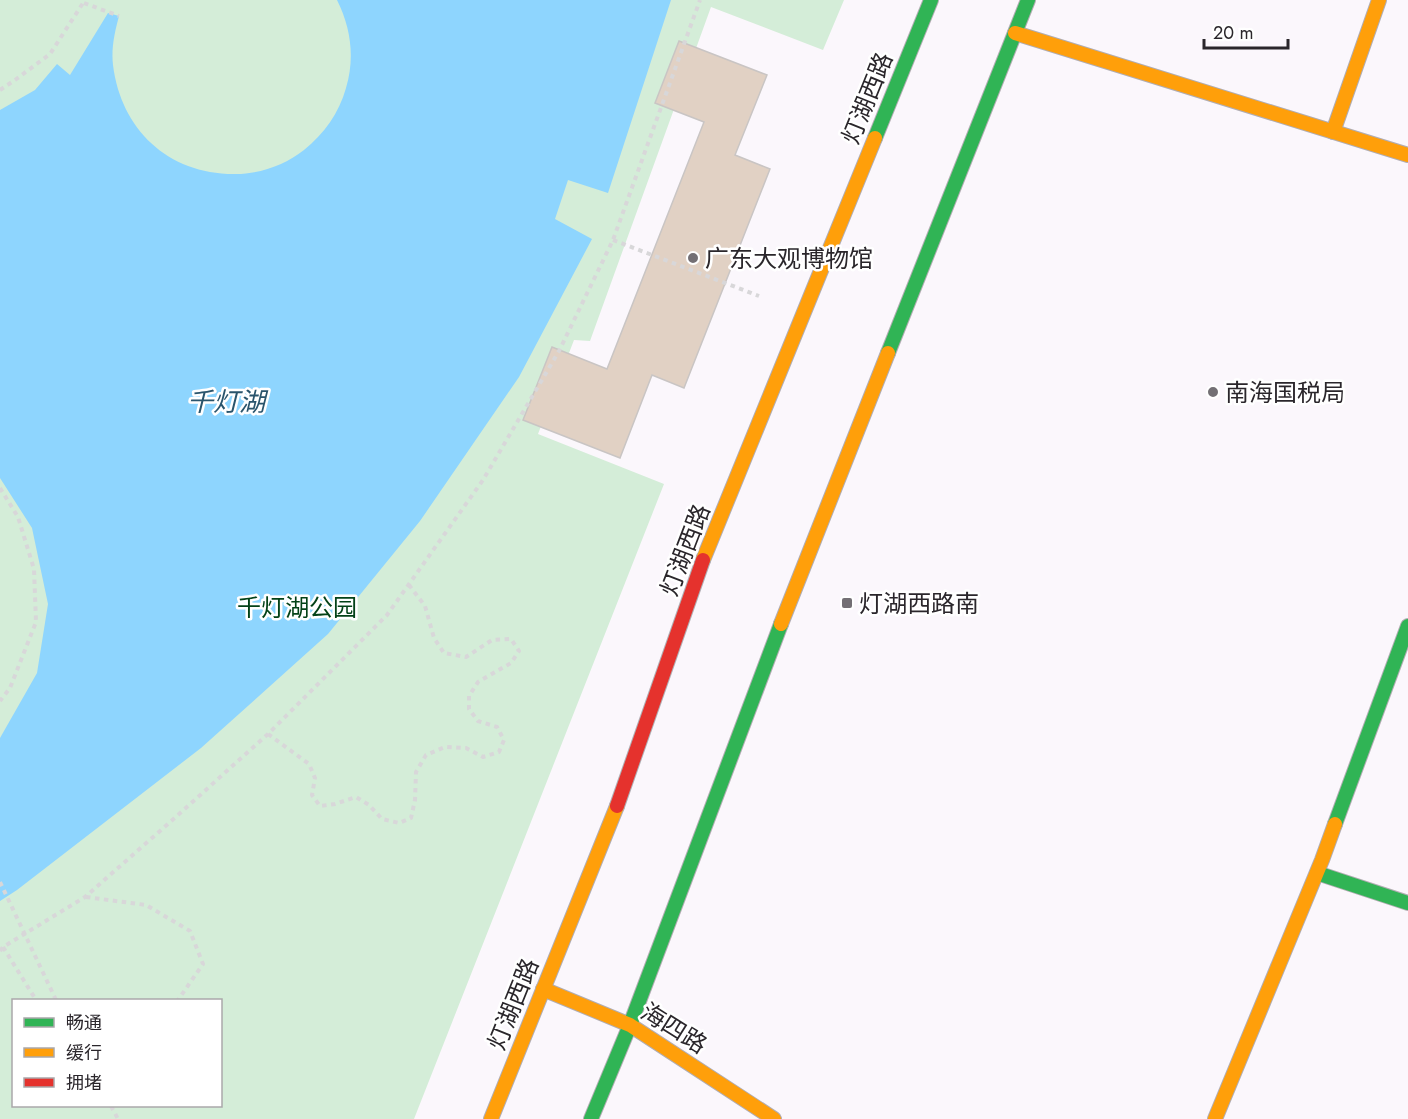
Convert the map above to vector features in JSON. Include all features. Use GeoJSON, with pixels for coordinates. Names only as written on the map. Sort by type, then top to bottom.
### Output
{"type":"FeatureCollection","features":[{"type":"Feature","properties":{"kind":"main road","name":"灯湖西路"},"geometry":{"type":"LineString","coordinates":[[491,1119],[611,822],[706,553],[931,0]]}},
{"type":"Feature","properties":{"kind":"main road"},"geometry":{"type":"LineString","coordinates":[[591,1119],[630,1025],[772,646],[1028,0]]}},
{"type":"Feature","properties":{"kind":"main road"},"geometry":{"type":"LineString","coordinates":[[1333,132],[1379,0]]}},
{"type":"Feature","properties":{"kind":"main road"},"geometry":{"type":"LineString","coordinates":[[1015,33],[1408,155]]}},
{"type":"Feature","properties":{"kind":"main road"},"geometry":{"type":"LineString","coordinates":[[1215,1119],[1317,873],[1408,626]]}},
{"type":"Feature","properties":{"kind":"main road"},"geometry":{"type":"LineString","coordinates":[[1317,873],[1408,903]]}},
{"type":"Feature","properties":{"kind":"main road","name":"海四路"},"geometry":{"type":"LineString","coordinates":[[543,989],[630,1025],[774,1119]]}},
{"type":"Feature","properties":{"kind":"path"},"geometry":{"type":"LineString","coordinates":[[35,999],[1,949],[86,897],[268,734],[387,615],[483,480],[559,351],[613,240],[700,0]]}},
{"type":"Feature","properties":{"kind":"path"},"geometry":{"type":"LineString","coordinates":[[0,90],[51,54],[85,1],[119,16]]}},
{"type":"Feature","properties":{"kind":"path"},"geometry":{"type":"LineString","coordinates":[[613,240],[759,296]]}},
{"type":"Feature","properties":{"kind":"path"},"geometry":{"type":"LineString","coordinates":[[0,488],[18,517],[34,569],[36,622],[10,688],[0,700]]}},
{"type":"Feature","properties":{"kind":"path"},"geometry":{"type":"LineString","coordinates":[[268,734],[309,764],[315,778],[312,795],[320,806],[356,797],[369,805],[382,819],[399,823],[411,818],[415,800],[416,772],[426,755],[444,747],[466,748],[483,757],[499,752],[504,740],[497,727],[478,721],[469,709],[470,696],[478,682],[511,663],[519,651],[511,639],[492,640],[466,657],[444,653],[434,638],[425,606],[409,585]]}},
{"type":"Feature","properties":{"kind":"path"},"geometry":{"type":"LineString","coordinates":[[0,882],[56,999]]}},
{"type":"Feature","properties":{"kind":"path"},"geometry":{"type":"LineString","coordinates":[[86,897],[146,905],[190,931],[203,964],[179,999]]}},
{"type":"Feature","properties":{"kind":"green space","name":"千灯湖公园"},"geometry":{"type":"Polygon","coordinates":[[[0,0],[844,0],[823,50],[711,7],[590,341],[574,340],[538,434],[664,484],[414,1119],[0,1119],[0,0]]]}},
{"type":"Feature","properties":{"kind":"water","name":"千灯湖"},"geometry":{"type":"Polygon","coordinates":[[[337,0],[671,0],[608,193],[568,180],[555,219],[592,239],[519,377],[420,521],[328,634],[201,748],[0,901],[0,738],[37,673],[48,604],[32,528],[0,478],[0,110],[35,90],[57,64],[70,75],[108,13],[119,16],[113,52],[118,88],[126,110],[152,144],[170,157],[190,167],[212,172],[245,174],[272,168],[297,155],[318,137],[335,114],[343,97],[349,77],[351,54],[346,21],[337,0]]]}},
{"type":"Feature","properties":{"kind":"building","name":"广东大观博物馆"},"geometry":{"type":"Polygon","coordinates":[[[679,41],[767,75],[735,155],[770,169],[684,388],[652,375],[620,458],[523,420],[552,347],[607,369],[704,122],[655,103],[679,41]]]}},
{"type":"Feature","properties":{"kind":"traffic: fast"},"geometry":{"type":"LineString","coordinates":[[875,138],[931,0]]}},
{"type":"Feature","properties":{"kind":"traffic: fast"},"geometry":{"type":"LineString","coordinates":[[888,353],[1028,0]]}},
{"type":"Feature","properties":{"kind":"traffic: fast"},"geometry":{"type":"LineString","coordinates":[[591,1119],[630,1025],[781,624]]}},
{"type":"Feature","properties":{"kind":"traffic: fast"},"geometry":{"type":"LineString","coordinates":[[1335,824],[1408,626]]}},
{"type":"Feature","properties":{"kind":"traffic: fast"},"geometry":{"type":"LineString","coordinates":[[1317,873],[1408,903]]}},
{"type":"Feature","properties":{"kind":"traffic: slow"},"geometry":{"type":"LineString","coordinates":[[1333,132],[1379,0]]}},
{"type":"Feature","properties":{"kind":"traffic: slow"},"geometry":{"type":"LineString","coordinates":[[1015,33],[1408,155]]}},
{"type":"Feature","properties":{"kind":"traffic: slow"},"geometry":{"type":"LineString","coordinates":[[703,560],[875,138]]}},
{"type":"Feature","properties":{"kind":"traffic: slow"},"geometry":{"type":"LineString","coordinates":[[781,624],[888,353]]}},
{"type":"Feature","properties":{"kind":"traffic: slow"},"geometry":{"type":"LineString","coordinates":[[491,1119],[617,806]]}},
{"type":"Feature","properties":{"kind":"traffic: slow"},"geometry":{"type":"LineString","coordinates":[[1215,1119],[1335,824]]}},
{"type":"Feature","properties":{"kind":"traffic: slow"},"geometry":{"type":"LineString","coordinates":[[543,989],[630,1025],[774,1119]]}},
{"type":"Feature","properties":{"kind":"traffic: jam"},"geometry":{"type":"LineString","coordinates":[[617,806],[703,560]]}},
{"type":"Feature","properties":{"kind":"place","name":"广东大观博物馆"},"geometry":{"type":"Point","coordinates":[693,258]}},
{"type":"Feature","properties":{"kind":"place","name":"南海国税局"},"geometry":{"type":"Point","coordinates":[1213,392]}},
{"type":"Feature","properties":{"kind":"place","name":"灯湖西路南"},"geometry":{"type":"Point","coordinates":[847,603]}}]}
